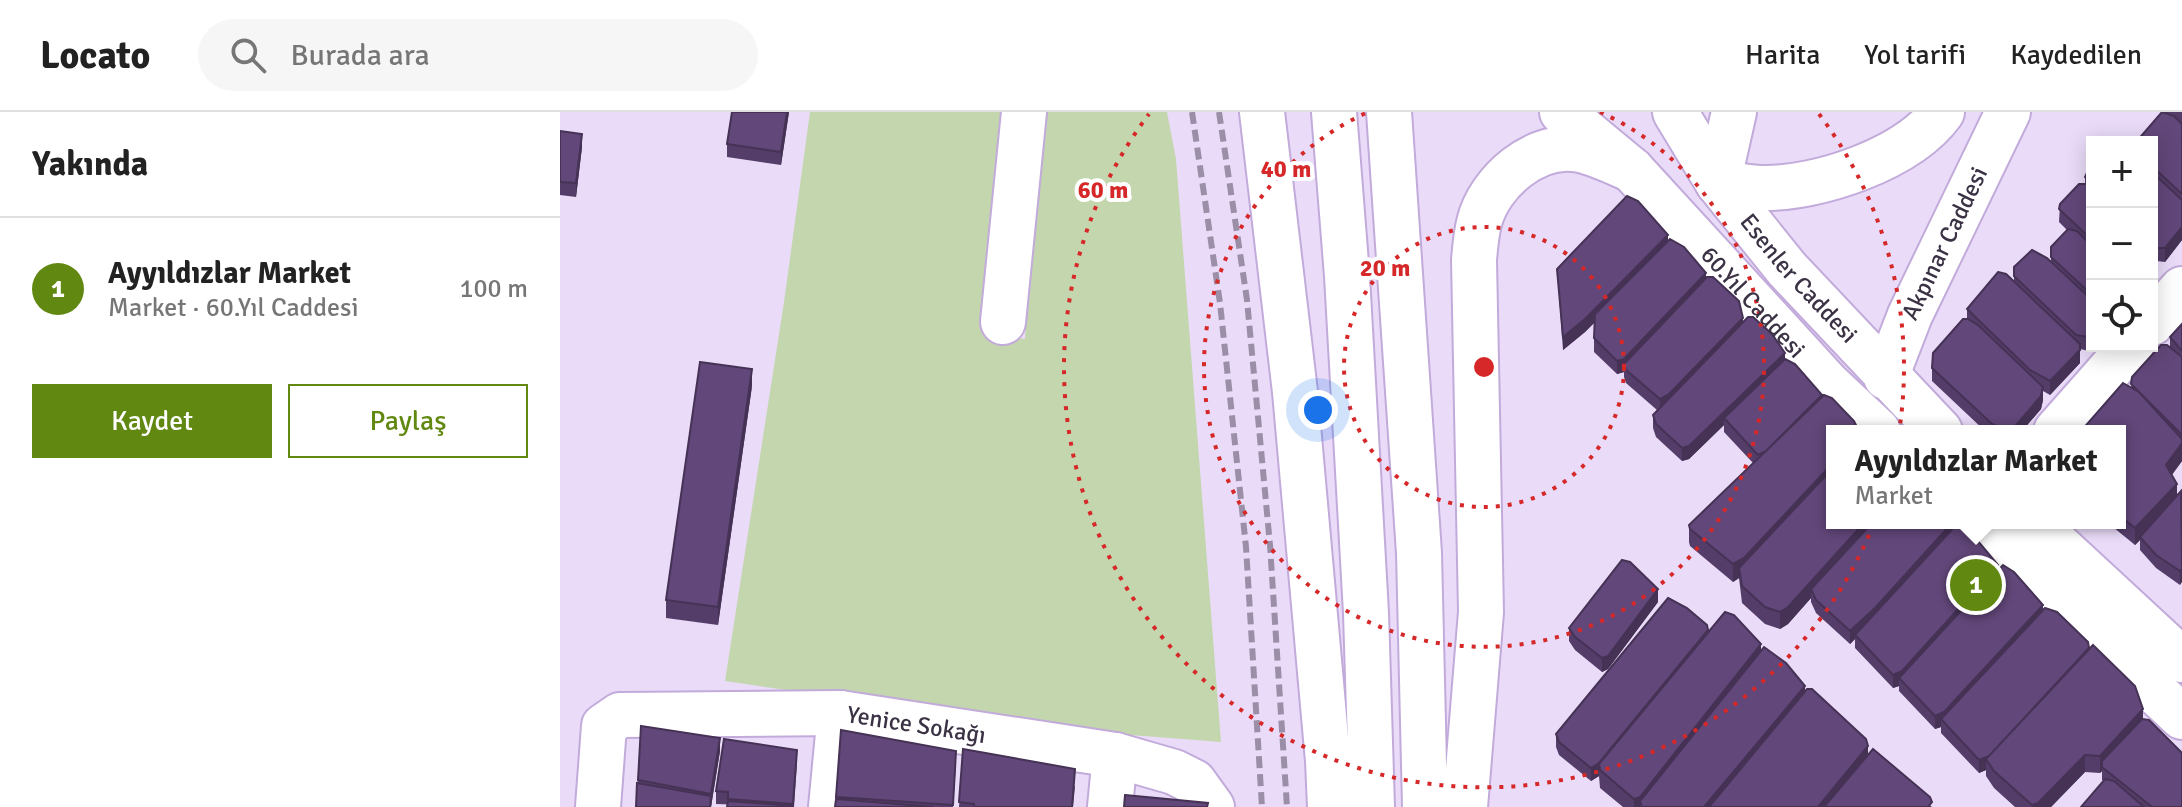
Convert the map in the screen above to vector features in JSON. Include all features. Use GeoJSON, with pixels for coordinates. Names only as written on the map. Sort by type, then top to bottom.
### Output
{"type":"FeatureCollection","features":[{"type":"Feature","properties":{"kind":"main road"},"geometry":{"type":"LineString","coordinates":[[1003,322],[1024,112]]}},
{"type":"Feature","properties":{"kind":"main road"},"geometry":{"type":"LineString","coordinates":[[1262,112],[1295,392],[1330,807]]}},
{"type":"Feature","properties":{"kind":"main road"},"geometry":{"type":"LineString","coordinates":[[1334,112],[1366,613],[1372,796]]}},
{"type":"Feature","properties":{"kind":"main road"},"geometry":{"type":"LineString","coordinates":[[1389,112],[1419,553],[1425,794]]}},
{"type":"Feature","properties":{"kind":"main road"},"geometry":{"type":"LineString","coordinates":[[1562,112],[1632,170]]}},
{"type":"Feature","properties":{"kind":"main road"},"geometry":{"type":"LineString","coordinates":[[1606,112],[1632,170]]}},
{"type":"Feature","properties":{"kind":"main road","name":"Esenler Caddesi"},"geometry":{"type":"LineString","coordinates":[[1675,112],[1718,183],[1787,269],[1934,425]]}},
{"type":"Feature","properties":{"kind":"main road"},"geometry":{"type":"LineString","coordinates":[[1734,112],[1718,183],[1762,188],[1802,184],[1836,176],[1876,160],[1907,144],[1936,121],[1942,112]]}},
{"type":"Feature","properties":{"kind":"main road","name":"Akpınar Caddesi"},"geometry":{"type":"LineString","coordinates":[[1886,377],[1910,315],[2008,112]]}},
{"type":"Feature","properties":{"kind":"main road"},"geometry":{"type":"LineString","coordinates":[[1465,807],[1481,612],[1474,260],[1479,221],[1497,187],[1506,178],[1533,157],[1553,149],[1579,150],[1632,170]]}},
{"type":"Feature","properties":{"kind":"main road","name":"60.Yıl Caddesi"},"geometry":{"type":"LineString","coordinates":[[1632,170],[1828,384],[1872,425]]}},
{"type":"Feature","properties":{"kind":"main road"},"geometry":{"type":"LineString","coordinates":[[2158,316],[2182,289]]}},
{"type":"Feature","properties":{"kind":"main road"},"geometry":{"type":"LineString","coordinates":[[2061,425],[2126,352]]}},
{"type":"Feature","properties":{"kind":"main road"},"geometry":{"type":"LineString","coordinates":[[1981,529],[2182,717]]}},
{"type":"Feature","properties":{"kind":"main road"},"geometry":{"type":"LineString","coordinates":[[2040,529],[2182,660]]}},
{"type":"Feature","properties":{"kind":"main road"},"geometry":{"type":"LineString","coordinates":[[831,807],[840,713]]}},
{"type":"Feature","properties":{"kind":"main road","name":"Yenice Sokağı"},"geometry":{"type":"LineString","coordinates":[[598,807],[604,726],[620,715],[840,713],[1115,755],[1174,772],[1194,782],[1212,807]]}},
{"type":"Feature","properties":{"kind":"main road"},"geometry":{"type":"LineString","coordinates":[[1110,807],[1115,755]]}},
{"type":"Feature","properties":{"kind":"green space"},"geometry":{"type":"Polygon","coordinates":[[[810,112],[1012,112],[983,333],[1025,339],[1040,112],[1167,112],[1176,159],[1221,742],[1052,729],[725,681],[810,112]]]}},
{"type":"Feature","properties":{"kind":"building"},"geometry":{"type":"Polygon","coordinates":[[[732,112],[787,112],[781,152],[727,144],[732,112]]]}},
{"type":"Feature","properties":{"kind":"building"},"geometry":{"type":"Polygon","coordinates":[[[2162,112],[2174,116],[2182,124],[2182,194],[2158,172],[2158,136],[2141,136],[2162,112]]]}},
{"type":"Feature","properties":{"kind":"building"},"geometry":{"type":"Polygon","coordinates":[[[560,131],[582,134],[576,183],[560,182],[560,131]]]}},
{"type":"Feature","properties":{"kind":"building"},"geometry":{"type":"Polygon","coordinates":[[[2158,178],[2182,200],[2182,227],[2165,248],[2158,248],[2158,178]]]}},
{"type":"Feature","properties":{"kind":"building"},"geometry":{"type":"Polygon","coordinates":[[[2079,184],[2086,184],[2086,234],[2059,209],[2079,184]]]}},
{"type":"Feature","properties":{"kind":"building"},"geometry":{"type":"Polygon","coordinates":[[[1627,196],[1638,201],[1668,235],[1585,319],[1563,337],[1557,269],[1627,196]]]}},
{"type":"Feature","properties":{"kind":"building"},"geometry":{"type":"Polygon","coordinates":[[[2068,229],[2077,231],[2086,240],[2086,289],[2051,257],[2051,247],[2068,229]]]}},
{"type":"Feature","properties":{"kind":"building"},"geometry":{"type":"Polygon","coordinates":[[[1670,239],[1684,247],[1706,273],[1624,359],[1617,361],[1594,338],[1595,314],[1670,239]]]}},
{"type":"Feature","properties":{"kind":"building"},"geometry":{"type":"Polygon","coordinates":[[[2032,250],[2047,258],[2086,294],[2086,337],[2076,335],[2014,276],[2014,267],[2032,250]]]}},
{"type":"Feature","properties":{"kind":"building"},"geometry":{"type":"Polygon","coordinates":[[[1998,272],[2006,274],[2080,344],[2080,350],[2050,381],[2030,370],[1967,309],[1998,272]]]}},
{"type":"Feature","properties":{"kind":"building"},"geometry":{"type":"Polygon","coordinates":[[[1707,277],[1713,277],[1739,301],[1743,318],[1669,394],[1660,399],[1626,370],[1624,364],[1707,277]]]}},
{"type":"Feature","properties":{"kind":"building"},"geometry":{"type":"Polygon","coordinates":[[[1748,317],[1753,317],[1772,334],[1785,353],[1689,446],[1682,448],[1656,424],[1653,415],[1748,317]]]}},
{"type":"Feature","properties":{"kind":"building"},"geometry":{"type":"Polygon","coordinates":[[[1963,319],[1968,319],[2043,387],[2041,396],[2016,425],[1994,425],[1932,368],[1933,353],[1963,319]]]}},
{"type":"Feature","properties":{"kind":"building"},"geometry":{"type":"Polygon","coordinates":[[[2182,324],[2182,351],[2170,337],[2182,324]]]}},
{"type":"Feature","properties":{"kind":"building"},"geometry":{"type":"Polygon","coordinates":[[[2167,345],[2182,357],[2182,435],[2131,384],[2132,377],[2158,352],[2158,348],[2167,345]]]}},
{"type":"Feature","properties":{"kind":"building"},"geometry":{"type":"Polygon","coordinates":[[[1785,359],[1795,364],[1822,395],[1766,451],[1758,455],[1724,418],[1785,359]]]}},
{"type":"Feature","properties":{"kind":"building"},"geometry":{"type":"Polygon","coordinates":[[[700,362],[752,369],[718,607],[666,600],[700,362]]]}},
{"type":"Feature","properties":{"kind":"building"},"geometry":{"type":"Polygon","coordinates":[[[2123,383],[2139,392],[2182,439],[2166,465],[2177,484],[2135,528],[2126,521],[2126,425],[2086,425],[2123,383]]]}},
{"type":"Feature","properties":{"kind":"building"},"geometry":{"type":"Polygon","coordinates":[[[1824,395],[1832,398],[1854,421],[1856,425],[1826,425],[1826,470],[1744,558],[1733,564],[1689,525],[1824,395]]]}},
{"type":"Feature","properties":{"kind":"building"},"geometry":{"type":"Polygon","coordinates":[[[1826,475],[1826,529],[1859,529],[1788,607],[1780,612],[1765,607],[1742,586],[1739,568],[1826,475]]]}},
{"type":"Feature","properties":{"kind":"building"},"geometry":{"type":"Polygon","coordinates":[[[2181,491],[2180,571],[2156,555],[2140,537],[2181,491]]]}},
{"type":"Feature","properties":{"kind":"building"},"geometry":{"type":"Polygon","coordinates":[[[1866,529],[1947,529],[1850,631],[1816,600],[1811,589],[1866,529]]]}},
{"type":"Feature","properties":{"kind":"building"},"geometry":{"type":"Polygon","coordinates":[[[1952,529],[1968,529],[1998,565],[1902,671],[1893,675],[1855,635],[1952,529]]]}},
{"type":"Feature","properties":{"kind":"building"},"geometry":{"type":"Polygon","coordinates":[[[1622,560],[1630,562],[1658,589],[1608,656],[1602,658],[1575,637],[1569,628],[1622,560]]]}},
{"type":"Feature","properties":{"kind":"building"},"geometry":{"type":"Polygon","coordinates":[[[2003,565],[2014,572],[2043,605],[1944,712],[1935,716],[1899,678],[2003,565]]]}},
{"type":"Feature","properties":{"kind":"building"},"geometry":{"type":"Polygon","coordinates":[[[1668,598],[1687,608],[1707,625],[1708,630],[1599,763],[1591,768],[1559,742],[1556,734],[1668,598]]]}},
{"type":"Feature","properties":{"kind":"building"},"geometry":{"type":"Polygon","coordinates":[[[2045,608],[2057,612],[2088,642],[2089,648],[1989,756],[1979,760],[1941,719],[2045,608]]]}},
{"type":"Feature","properties":{"kind":"building"},"geometry":{"type":"Polygon","coordinates":[[[1725,612],[1734,615],[1761,644],[1640,797],[1634,799],[1600,770],[1599,764],[1725,612]]]}},
{"type":"Feature","properties":{"kind":"building"},"geometry":{"type":"Polygon","coordinates":[[[2093,645],[2135,686],[2143,709],[2100,756],[2085,755],[2038,803],[2032,805],[1994,771],[1986,759],[2093,645]]]}},
{"type":"Feature","properties":{"kind":"building"},"geometry":{"type":"Polygon","coordinates":[[[1764,647],[1786,663],[1805,686],[1704,807],[1642,807],[1640,801],[1764,647]]]}},
{"type":"Feature","properties":{"kind":"building"},"geometry":{"type":"Polygon","coordinates":[[[1807,689],[1812,689],[1866,739],[1868,746],[1818,807],[1709,807],[1807,689]]]}},
{"type":"Feature","properties":{"kind":"building"},"geometry":{"type":"Polygon","coordinates":[[[2142,719],[2149,720],[2182,753],[2182,807],[2152,807],[2102,767],[2102,761],[2142,719]]]}},
{"type":"Feature","properties":{"kind":"building"},"geometry":{"type":"Polygon","coordinates":[[[641,726],[720,738],[711,794],[638,780],[641,726]]]}},
{"type":"Feature","properties":{"kind":"building"},"geometry":{"type":"Polygon","coordinates":[[[841,730],[956,751],[953,805],[836,797],[841,730]]]}},
{"type":"Feature","properties":{"kind":"building"},"geometry":{"type":"Polygon","coordinates":[[[724,739],[797,750],[793,804],[728,799],[728,792],[716,791],[724,739]]]}},
{"type":"Feature","properties":{"kind":"building"},"geometry":{"type":"Polygon","coordinates":[[[963,749],[1075,769],[1072,807],[974,807],[974,804],[959,802],[963,749]]]}},
{"type":"Feature","properties":{"kind":"building"},"geometry":{"type":"Polygon","coordinates":[[[1873,749],[1930,797],[1932,802],[1928,807],[1824,807],[1873,749]]]}},
{"type":"Feature","properties":{"kind":"building"},"geometry":{"type":"Polygon","coordinates":[[[2105,779],[2114,781],[2144,807],[2081,807],[2105,779]]]}},
{"type":"Feature","properties":{"kind":"building"},"geometry":{"type":"Polygon","coordinates":[[[637,783],[711,796],[710,807],[636,807],[637,783]]]}},
{"type":"Feature","properties":{"kind":"building"},"geometry":{"type":"Polygon","coordinates":[[[1125,795],[1208,803],[1207,807],[1124,807],[1125,795]]]}},
{"type":"Feature","properties":{"kind":"building"},"geometry":{"type":"Polygon","coordinates":[[[836,799],[934,807],[835,807],[836,799]]]}},
{"type":"Feature","properties":{"kind":"building"},"geometry":{"type":"Polygon","coordinates":[[[728,801],[793,806],[793,807],[727,807],[728,801]]]}},
{"type":"Feature","properties":{"kind":"railway"},"geometry":{"type":"LineString","coordinates":[[1192,112],[1220,303],[1246,547],[1262,807]]}},
{"type":"Feature","properties":{"kind":"railway"},"geometry":{"type":"LineString","coordinates":[[1219,112],[1247,300],[1270,545],[1287,807]]}},
{"type":"Feature","properties":{"kind":"place","name":"Ayyıldızlar Market"},"geometry":{"type":"Point","coordinates":[1976,585]}}]}
